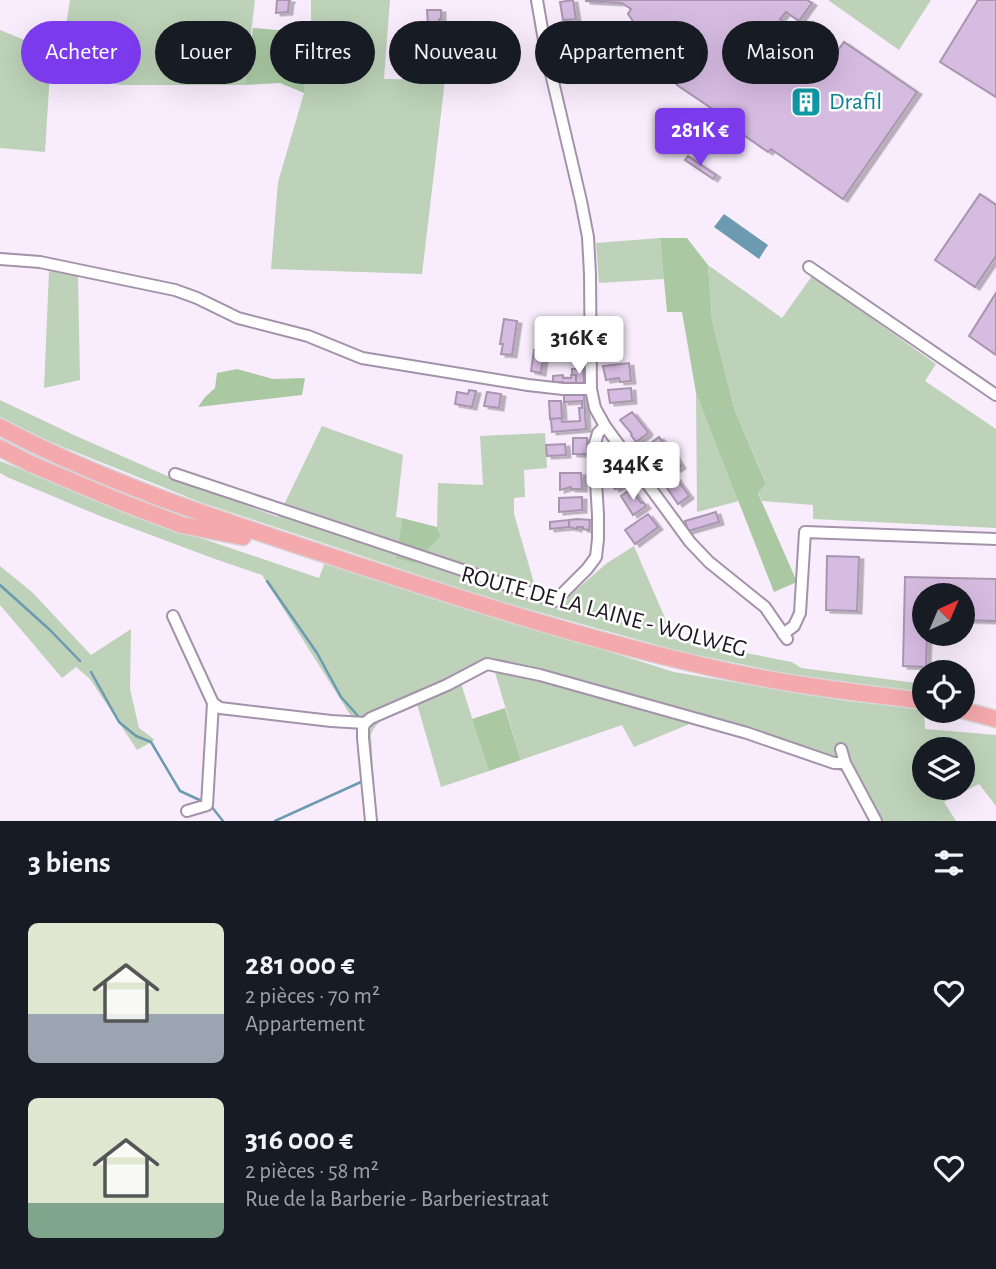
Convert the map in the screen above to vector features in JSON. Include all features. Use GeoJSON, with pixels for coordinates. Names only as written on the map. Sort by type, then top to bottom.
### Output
{"type":"FeatureCollection","features":[{"type":"Feature","properties":{"kind":"highway","name":"ROUTE DE LA LAINE - WOLWEG"},"geometry":{"type":"LineString","coordinates":[[0,427],[92,471],[230,524],[484,606],[610,643],[735,673],[912,699]]}},
{"type":"Feature","properties":{"kind":"highway","name":"ROUTE DE LA LAINE - WOLWEG"},"geometry":{"type":"LineString","coordinates":[[0,449],[69,480],[183,525],[318,552]]}},
{"type":"Feature","properties":{"kind":"highway"},"geometry":{"type":"LineString","coordinates":[[975,705],[996,707]]}},
{"type":"Feature","properties":{"kind":"highway"},"geometry":{"type":"LineString","coordinates":[[975,713],[996,719]]}},
{"type":"Feature","properties":{"kind":"street"},"geometry":{"type":"LineString","coordinates":[[537,0],[548,65],[582,201],[588,237],[591,389],[595,408],[605,426],[690,542],[709,562],[765,607],[785,637],[800,613],[805,532],[996,539]]}},
{"type":"Feature","properties":{"kind":"street"},"geometry":{"type":"LineString","coordinates":[[0,259],[40,262],[175,290],[238,318],[308,335],[369,360],[528,385],[591,389]]}},
{"type":"Feature","properties":{"kind":"street"},"geometry":{"type":"LineString","coordinates":[[809,267],[996,396]]}},
{"type":"Feature","properties":{"kind":"street"},"geometry":{"type":"LineString","coordinates":[[175,474],[555,601],[596,557],[598,515],[594,447],[598,433],[605,426]]}},
{"type":"Feature","properties":{"kind":"street"},"geometry":{"type":"LineString","coordinates":[[173,615],[214,703],[220,708],[365,723]]}},
{"type":"Feature","properties":{"kind":"street"},"geometry":{"type":"LineString","coordinates":[[371,821],[363,738],[365,723],[487,664],[656,707],[747,733],[827,761],[845,763]]}},
{"type":"Feature","properties":{"kind":"street"},"geometry":{"type":"LineString","coordinates":[[187,811],[207,805],[214,703]]}},
{"type":"Feature","properties":{"kind":"street"},"geometry":{"type":"LineString","coordinates":[[841,749],[845,763],[876,821]]}},
{"type":"Feature","properties":{"kind":"green space"},"geometry":{"type":"Polygon","coordinates":[[[70,0],[255,0],[253,21],[155,21],[155,84],[245,85],[116,84],[141,84],[141,21],[67,21],[70,0]]]}},
{"type":"Feature","properties":{"kind":"green space"},"geometry":{"type":"Polygon","coordinates":[[[311,0],[390,0],[384,79],[389,79],[389,84],[445,84],[422,274],[271,269],[278,182],[305,84],[375,84],[375,21],[311,21],[311,0]]]}},
{"type":"Feature","properties":{"kind":"green space"},"geometry":{"type":"Polygon","coordinates":[[[828,0],[931,0],[899,50],[828,0]]]}},
{"type":"Feature","properties":{"kind":"green space"},"geometry":{"type":"Polygon","coordinates":[[[256,28],[270,29],[270,84],[245,85],[256,84],[256,28]]]}},
{"type":"Feature","properties":{"kind":"green space"},"geometry":{"type":"Polygon","coordinates":[[[0,30],[21,39],[21,84],[49,84],[45,152],[0,148],[0,30]]]}},
{"type":"Feature","properties":{"kind":"green space"},"geometry":{"type":"Polygon","coordinates":[[[282,84],[305,84],[304,93],[282,84]]]}},
{"type":"Feature","properties":{"kind":"green space"},"geometry":{"type":"Polygon","coordinates":[[[660,238],[664,279],[599,283],[596,243],[660,238]]]}},
{"type":"Feature","properties":{"kind":"green space"},"geometry":{"type":"Polygon","coordinates":[[[660,238],[687,238],[708,265],[712,320],[735,411],[766,483],[758,493],[797,582],[774,592],[696,393],[682,312],[667,312],[660,238]]]}},
{"type":"Feature","properties":{"kind":"green space"},"geometry":{"type":"Polygon","coordinates":[[[708,265],[782,318],[812,276],[936,364],[925,381],[996,429],[996,528],[813,519],[813,505],[762,501],[758,492],[766,482],[735,411],[712,320],[708,265]]]}},
{"type":"Feature","properties":{"kind":"green space"},"geometry":{"type":"Polygon","coordinates":[[[49,271],[78,276],[80,380],[44,388],[49,271]]]}},
{"type":"Feature","properties":{"kind":"green space"},"geometry":{"type":"Polygon","coordinates":[[[237,369],[273,379],[305,378],[302,395],[198,407],[215,388],[217,373],[237,369]]]}},
{"type":"Feature","properties":{"kind":"green space"},"geometry":{"type":"Polygon","coordinates":[[[696,393],[739,501],[697,512],[696,393]]]}},
{"type":"Feature","properties":{"kind":"green space"},"geometry":{"type":"Polygon","coordinates":[[[0,400],[172,478],[278,517],[322,426],[403,455],[396,517],[402,518],[396,557],[441,536],[437,527],[438,483],[483,485],[480,436],[545,433],[547,468],[524,470],[525,497],[514,498],[514,514],[539,600],[559,605],[607,563],[634,546],[674,639],[792,662],[801,668],[912,682],[912,690],[794,675],[682,652],[485,597],[200,502],[16,428],[0,417],[0,400]]]}},
{"type":"Feature","properties":{"kind":"green space"},"geometry":{"type":"Polygon","coordinates":[[[0,461],[177,530],[319,578],[325,562],[674,672],[846,701],[912,708],[912,723],[925,723],[925,729],[996,735],[996,806],[979,784],[975,786],[975,737],[912,737],[912,800],[948,800],[944,802],[956,821],[869,821],[843,772],[746,738],[692,723],[634,747],[622,725],[521,760],[494,669],[484,659],[459,677],[489,771],[441,787],[417,704],[397,712],[378,723],[371,735],[376,821],[367,821],[357,729],[362,717],[351,716],[262,575],[100,516],[0,473],[0,461]]]}},
{"type":"Feature","properties":{"kind":"green space"},"geometry":{"type":"Polygon","coordinates":[[[402,518],[437,527],[441,536],[414,563],[396,558],[402,518]]]}},
{"type":"Feature","properties":{"kind":"green space"},"geometry":{"type":"Polygon","coordinates":[[[0,566],[32,592],[91,655],[131,629],[130,689],[139,728],[155,740],[137,750],[90,679],[76,667],[62,678],[0,605],[0,566]]]}},
{"type":"Feature","properties":{"kind":"green space"},"geometry":{"type":"Polygon","coordinates":[[[505,708],[521,760],[489,771],[472,719],[505,708]]]}},
{"type":"Feature","properties":{"kind":"water"},"geometry":{"type":"Polygon","coordinates":[[[724,214],[768,245],[759,259],[714,227],[724,214]]]}},
{"type":"Feature","properties":{"kind":"building"},"geometry":{"type":"Polygon","coordinates":[[[277,0],[291,0],[288,12],[276,13],[277,0]]]}},
{"type":"Feature","properties":{"kind":"building"},"geometry":{"type":"Polygon","coordinates":[[[573,0],[576,19],[563,20],[560,2],[573,0]]]}},
{"type":"Feature","properties":{"kind":"building","name":"Drafil"},"geometry":{"type":"Polygon","coordinates":[[[807,0],[812,3],[799,21],[786,12],[780,19],[783,21],[722,21],[722,84],[839,84],[839,49],[844,42],[917,92],[843,199],[771,149],[768,152],[677,85],[708,84],[708,21],[633,21],[628,14],[631,9],[622,3],[586,1],[807,0]]]}},
{"type":"Feature","properties":{"kind":"building"},"geometry":{"type":"Polygon","coordinates":[[[978,0],[996,0],[996,97],[940,62],[978,0]]]}},
{"type":"Feature","properties":{"kind":"building"},"geometry":{"type":"Polygon","coordinates":[[[427,10],[441,10],[439,21],[428,21],[427,10]]]}},
{"type":"Feature","properties":{"kind":"building"},"geometry":{"type":"Polygon","coordinates":[[[688,156],[716,175],[713,179],[685,160],[688,156]]]}},
{"type":"Feature","properties":{"kind":"building"},"geometry":{"type":"Polygon","coordinates":[[[980,194],[996,205],[996,256],[975,287],[935,260],[980,194]]]}},
{"type":"Feature","properties":{"kind":"building"},"geometry":{"type":"Polygon","coordinates":[[[996,293],[996,355],[969,336],[996,293]]]}},
{"type":"Feature","properties":{"kind":"building"},"geometry":{"type":"Polygon","coordinates":[[[504,319],[517,321],[512,355],[501,354],[504,319]]]}},
{"type":"Feature","properties":{"kind":"building"},"geometry":{"type":"Polygon","coordinates":[[[534,350],[544,352],[541,373],[531,371],[534,350]]]}},
{"type":"Feature","properties":{"kind":"building"},"geometry":{"type":"Polygon","coordinates":[[[629,363],[631,381],[620,382],[619,378],[606,380],[603,366],[629,363]]]}},
{"type":"Feature","properties":{"kind":"building"},"geometry":{"type":"Polygon","coordinates":[[[572,369],[583,369],[582,384],[576,384],[576,375],[572,375],[572,369]]]}},
{"type":"Feature","properties":{"kind":"building"},"geometry":{"type":"Polygon","coordinates":[[[563,375],[563,378],[571,378],[571,375],[576,375],[576,384],[553,382],[553,376],[563,375]]]}},
{"type":"Feature","properties":{"kind":"building"},"geometry":{"type":"Polygon","coordinates":[[[631,388],[632,401],[610,403],[608,390],[631,388]]]}},
{"type":"Feature","properties":{"kind":"building"},"geometry":{"type":"Polygon","coordinates":[[[469,390],[476,391],[472,407],[455,404],[457,392],[468,394],[469,390]]]}},
{"type":"Feature","properties":{"kind":"building"},"geometry":{"type":"Polygon","coordinates":[[[487,392],[501,394],[499,408],[484,406],[487,392]]]}},
{"type":"Feature","properties":{"kind":"building"},"geometry":{"type":"Polygon","coordinates":[[[584,394],[586,429],[552,432],[551,419],[561,418],[562,422],[580,421],[579,408],[582,408],[582,401],[564,402],[564,395],[584,394]]]}},
{"type":"Feature","properties":{"kind":"building"},"geometry":{"type":"Polygon","coordinates":[[[549,401],[561,401],[562,418],[550,419],[549,401]]]}},
{"type":"Feature","properties":{"kind":"building"},"geometry":{"type":"Polygon","coordinates":[[[632,412],[648,432],[636,442],[620,420],[632,412]]]}},
{"type":"Feature","properties":{"kind":"building"},"geometry":{"type":"Polygon","coordinates":[[[659,437],[668,448],[649,462],[643,453],[653,446],[651,443],[659,437]]]}},
{"type":"Feature","properties":{"kind":"building"},"geometry":{"type":"Polygon","coordinates":[[[573,438],[587,438],[587,454],[573,454],[573,438]]]}},
{"type":"Feature","properties":{"kind":"building"},"geometry":{"type":"Polygon","coordinates":[[[565,444],[566,455],[547,456],[546,445],[565,444]]]}},
{"type":"Feature","properties":{"kind":"building"},"geometry":{"type":"Polygon","coordinates":[[[673,453],[681,466],[665,477],[659,470],[657,472],[654,466],[673,453]]]}},
{"type":"Feature","properties":{"kind":"building"},"geometry":{"type":"Polygon","coordinates":[[[615,462],[628,480],[615,489],[609,481],[614,476],[608,467],[615,462]]]}},
{"type":"Feature","properties":{"kind":"building"},"geometry":{"type":"Polygon","coordinates":[[[560,473],[581,473],[582,489],[571,487],[560,490],[560,473]]]}},
{"type":"Feature","properties":{"kind":"building"},"geometry":{"type":"Polygon","coordinates":[[[676,478],[689,496],[678,504],[665,485],[676,478]]]}},
{"type":"Feature","properties":{"kind":"building"},"geometry":{"type":"Polygon","coordinates":[[[631,489],[646,506],[633,515],[621,496],[631,489]]]}},
{"type":"Feature","properties":{"kind":"building"},"geometry":{"type":"Polygon","coordinates":[[[582,497],[582,510],[559,512],[559,498],[582,497]]]}},
{"type":"Feature","properties":{"kind":"building"},"geometry":{"type":"Polygon","coordinates":[[[716,512],[719,522],[688,531],[685,521],[716,512]]]}},
{"type":"Feature","properties":{"kind":"building"},"geometry":{"type":"Polygon","coordinates":[[[648,514],[658,527],[635,544],[625,530],[648,514]]]}},
{"type":"Feature","properties":{"kind":"building"},"geometry":{"type":"Polygon","coordinates":[[[569,520],[590,520],[589,530],[569,527],[569,520]]]}},
{"type":"Feature","properties":{"kind":"building"},"geometry":{"type":"Polygon","coordinates":[[[569,520],[569,527],[550,529],[550,522],[569,520]]]}},
{"type":"Feature","properties":{"kind":"building"},"geometry":{"type":"Polygon","coordinates":[[[827,556],[859,557],[857,611],[826,610],[827,556]]]}},
{"type":"Feature","properties":{"kind":"building"},"geometry":{"type":"Polygon","coordinates":[[[905,577],[996,579],[996,621],[975,620],[975,583],[912,583],[912,646],[927,646],[926,660],[912,660],[912,666],[903,666],[905,577]]]}},
{"type":"Feature","properties":{"kind":"waterway"},"geometry":{"type":"LineString","coordinates":[[267,581],[317,653],[341,697],[359,717]]}},
{"type":"Feature","properties":{"kind":"waterway"},"geometry":{"type":"LineString","coordinates":[[0,585],[80,661]]}},
{"type":"Feature","properties":{"kind":"waterway"},"geometry":{"type":"LineString","coordinates":[[91,672],[119,722],[136,736],[151,742],[180,791],[204,802]]}},
{"type":"Feature","properties":{"kind":"waterway"},"geometry":{"type":"LineString","coordinates":[[275,821],[361,782]]}},
{"type":"Feature","properties":{"kind":"waterway"},"geometry":{"type":"LineString","coordinates":[[211,806],[223,821]]}},
{"type":"Feature","properties":{"kind":"place","name":"Drafil"},"geometry":{"type":"Point","coordinates":[806,102]}}]}
